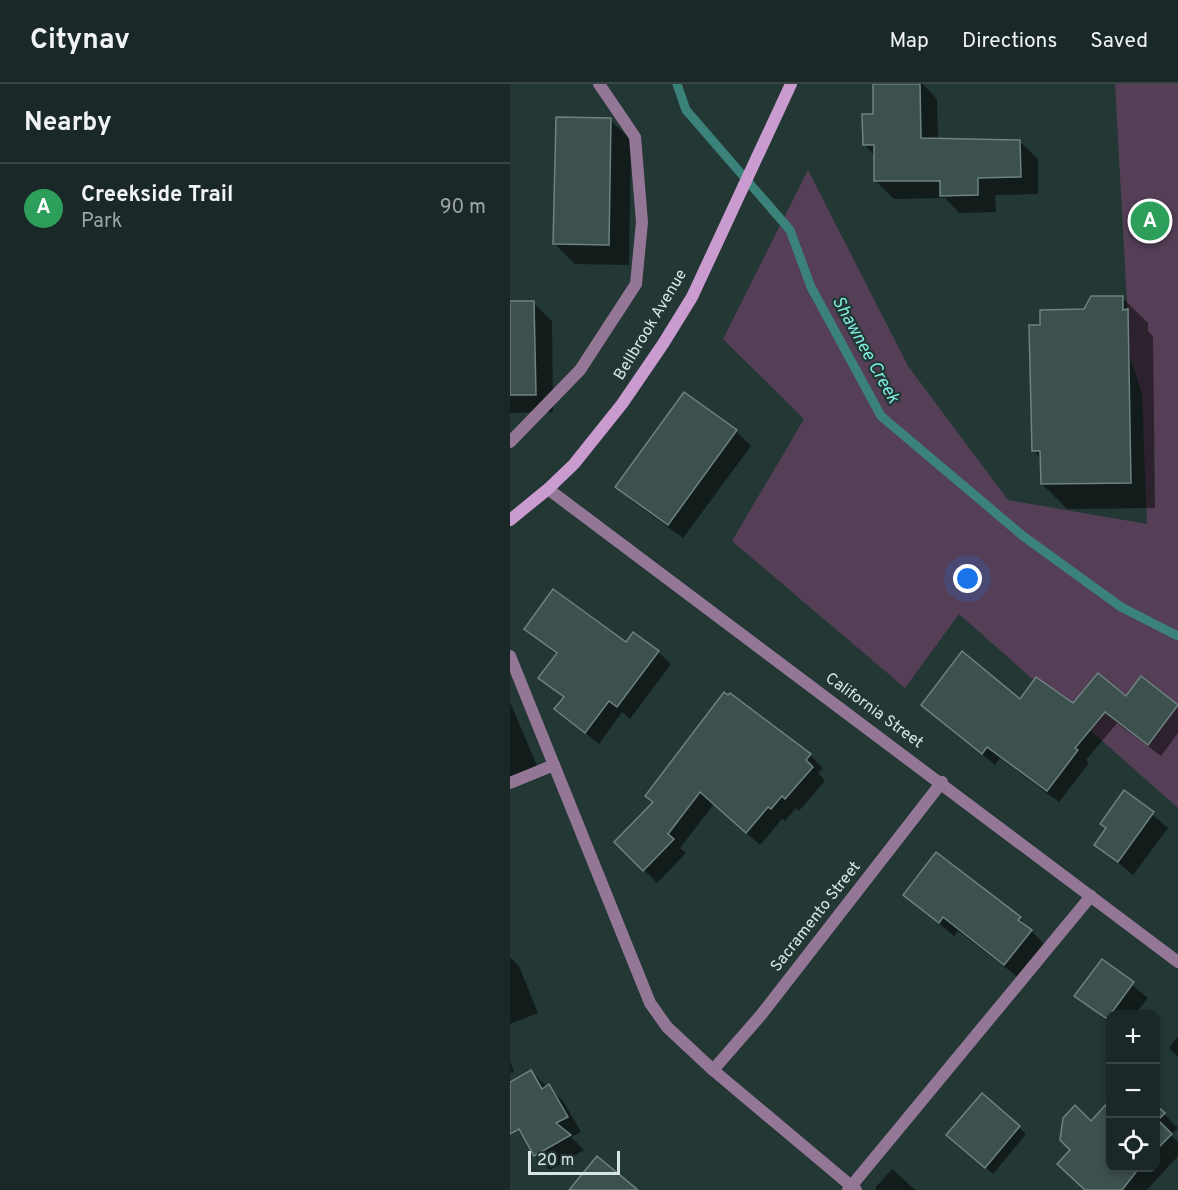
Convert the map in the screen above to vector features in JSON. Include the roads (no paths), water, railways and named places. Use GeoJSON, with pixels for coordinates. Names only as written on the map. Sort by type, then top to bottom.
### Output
{"type":"FeatureCollection","features":[{"type":"Feature","properties":{"kind":"street"},"geometry":{"type":"LineString","coordinates":[[510,442],[580,370],[636,284],[642,222],[635,136],[599,84]]}},
{"type":"Feature","properties":{"kind":"street","name":"Bellbrook Avenue"},"geometry":{"type":"LineString","coordinates":[[510,520],[574,464],[622,404],[663,344],[692,297],[791,84]]}},
{"type":"Feature","properties":{"kind":"street","name":"California Street"},"geometry":{"type":"LineString","coordinates":[[548,489],[942,782],[1178,962]]}},
{"type":"Feature","properties":{"kind":"street"},"geometry":{"type":"LineString","coordinates":[[510,656],[650,1003],[667,1027],[712,1070],[852,1189],[1091,896]]}},
{"type":"Feature","properties":{"kind":"street"},"geometry":{"type":"LineString","coordinates":[[510,783],[554,765]]}},
{"type":"Feature","properties":{"kind":"street","name":"Sacramento Street"},"geometry":{"type":"LineString","coordinates":[[712,1070],[761,1015],[942,782]]}},
{"type":"Feature","properties":{"kind":"waterway","name":"Shawnee Creek"},"geometry":{"type":"LineString","coordinates":[[677,84],[686,110],[790,230],[811,287],[881,416],[1023,536],[1121,607],[1178,636]]}},
{"type":"Feature","properties":{"kind":"place","name":"Creekside Trail"},"geometry":{"type":"Point","coordinates":[1150,221]}}]}
